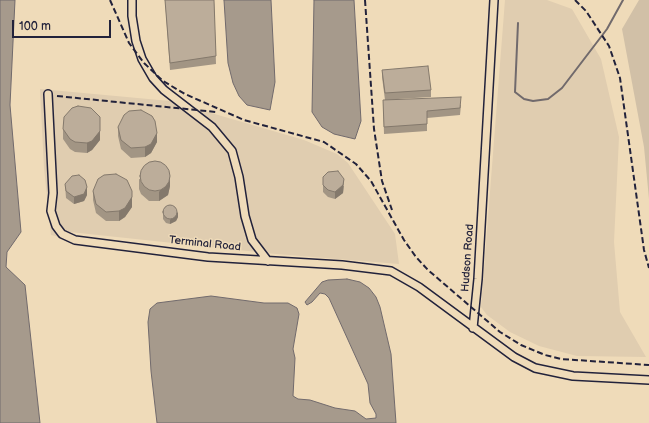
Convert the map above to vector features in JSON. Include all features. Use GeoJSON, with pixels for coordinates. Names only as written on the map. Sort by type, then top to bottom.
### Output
{"type":"FeatureCollection","features":[{"type":"Feature","properties":{"kind":"street"},"geometry":{"type":"LineString","coordinates":[[132,0],[132,16],[136,41],[142,59],[153,78],[164,90],[212,127],[232,151],[239,177],[245,216],[252,240],[268,261]]}},
{"type":"Feature","properties":{"kind":"street","name":"Hudson Road"},"geometry":{"type":"LineString","coordinates":[[473,328],[479,263],[494,0]]}},
{"type":"Feature","properties":{"kind":"street","name":"Terminal Road"},"geometry":{"type":"LineString","coordinates":[[48,94],[53,193],[51,211],[56,226],[62,234],[75,240],[208,257],[342,265],[391,271],[419,287],[473,328]]}},
{"type":"Feature","properties":{"kind":"street"},"geometry":{"type":"LineString","coordinates":[[473,328],[514,358],[535,368],[573,376],[649,380]]}},
{"type":"Feature","properties":{"kind":"shaded area"},"geometry":{"type":"Polygon","coordinates":[[[0,0],[15,0],[10,105],[21,232],[7,252],[6,267],[25,285],[40,423],[0,423],[0,0]]]}},
{"type":"Feature","properties":{"kind":"shaded area"},"geometry":{"type":"Polygon","coordinates":[[[224,0],[271,0],[275,82],[270,110],[247,105],[239,96],[233,83],[228,63],[224,0]]]}},
{"type":"Feature","properties":{"kind":"shaded area"},"geometry":{"type":"Polygon","coordinates":[[[314,0],[354,0],[361,121],[355,139],[334,134],[322,127],[312,112],[314,0]]]}},
{"type":"Feature","properties":{"kind":"shaded area"},"geometry":{"type":"Polygon","coordinates":[[[505,0],[547,0],[572,9],[601,59],[619,137],[614,242],[620,312],[646,357],[577,356],[539,346],[510,332],[487,315],[481,307],[505,0]]]}},
{"type":"Feature","properties":{"kind":"shaded area"},"geometry":{"type":"Polygon","coordinates":[[[639,0],[649,0],[649,199],[644,147],[622,29],[639,0]]]}},
{"type":"Feature","properties":{"kind":"shaded area"},"geometry":{"type":"Polygon","coordinates":[[[40,89],[170,101],[304,140],[337,154],[348,163],[395,234],[399,264],[276,254],[70,232],[60,237],[51,235],[44,168],[40,89]]]}},
{"type":"Feature","properties":{"kind":"shaded area"},"geometry":{"type":"Polygon","coordinates":[[[347,279],[360,282],[369,288],[376,297],[380,307],[391,354],[396,423],[157,423],[151,371],[148,322],[150,309],[157,303],[211,296],[264,303],[288,303],[297,308],[299,314],[293,349],[295,358],[293,396],[298,399],[310,400],[335,408],[355,411],[366,419],[376,418],[376,414],[370,403],[368,384],[329,298],[325,294],[320,293],[307,305],[305,302],[322,282],[328,280],[347,279]]]}},
{"type":"Feature","properties":{"kind":"building"},"geometry":{"type":"Polygon","coordinates":[[[165,0],[214,0],[216,56],[170,63],[165,0]]]}},
{"type":"Feature","properties":{"kind":"building"},"geometry":{"type":"Polygon","coordinates":[[[428,66],[431,90],[385,93],[382,70],[428,66]]]}},
{"type":"Feature","properties":{"kind":"building"},"geometry":{"type":"Polygon","coordinates":[[[461,97],[460,108],[427,111],[427,124],[384,127],[383,100],[461,97]]]}},
{"type":"Feature","properties":{"kind":"building"},"geometry":{"type":"Polygon","coordinates":[[[78,106],[91,108],[100,117],[100,131],[92,141],[87,143],[75,142],[70,139],[63,129],[64,117],[72,108],[78,106]]]}},
{"type":"Feature","properties":{"kind":"building"},"geometry":{"type":"Polygon","coordinates":[[[141,110],[152,116],[155,121],[157,133],[151,144],[145,147],[131,148],[121,140],[118,127],[124,115],[129,111],[141,110]]]}},
{"type":"Feature","properties":{"kind":"building"},"geometry":{"type":"Polygon","coordinates":[[[155,161],[166,165],[170,176],[166,187],[155,191],[144,187],[140,176],[144,165],[155,161]]]}},
{"type":"Feature","properties":{"kind":"building"},"geometry":{"type":"Polygon","coordinates":[[[338,171],[344,179],[343,185],[335,192],[328,190],[323,185],[323,177],[328,172],[338,171]]]}},
{"type":"Feature","properties":{"kind":"building"},"geometry":{"type":"Polygon","coordinates":[[[116,174],[127,180],[132,191],[132,197],[125,208],[119,211],[106,212],[96,204],[93,191],[98,179],[104,175],[116,174]]]}},
{"type":"Feature","properties":{"kind":"building"},"geometry":{"type":"Polygon","coordinates":[[[79,175],[85,180],[87,187],[84,194],[74,197],[66,191],[65,184],[72,176],[79,175]]]}},
{"type":"Feature","properties":{"kind":"building"},"geometry":{"type":"Polygon","coordinates":[[[170,205],[175,207],[177,212],[175,217],[170,219],[165,217],[163,212],[165,207],[170,205]]]}},
{"type":"Feature","properties":{"kind":"waterway"},"geometry":{"type":"LineString","coordinates":[[518,23],[515,92],[524,99],[533,101],[548,99],[562,88],[607,29],[623,0]]}},
{"type":"Feature","properties":{"kind":"railway"},"geometry":{"type":"LineString","coordinates":[[110,0],[129,43],[144,63],[163,81],[185,94],[244,120],[324,142],[356,164],[371,181],[404,240],[416,257],[428,270],[500,332],[521,345],[545,355],[561,359],[649,365]]}},
{"type":"Feature","properties":{"kind":"railway"},"geometry":{"type":"LineString","coordinates":[[365,0],[374,129],[382,181],[392,210]]}},
{"type":"Feature","properties":{"kind":"railway"},"geometry":{"type":"LineString","coordinates":[[575,0],[586,11],[609,46],[620,78],[644,250],[649,268]]}},
{"type":"Feature","properties":{"kind":"railway"},"geometry":{"type":"LineString","coordinates":[[57,96],[216,112]]}}]}
